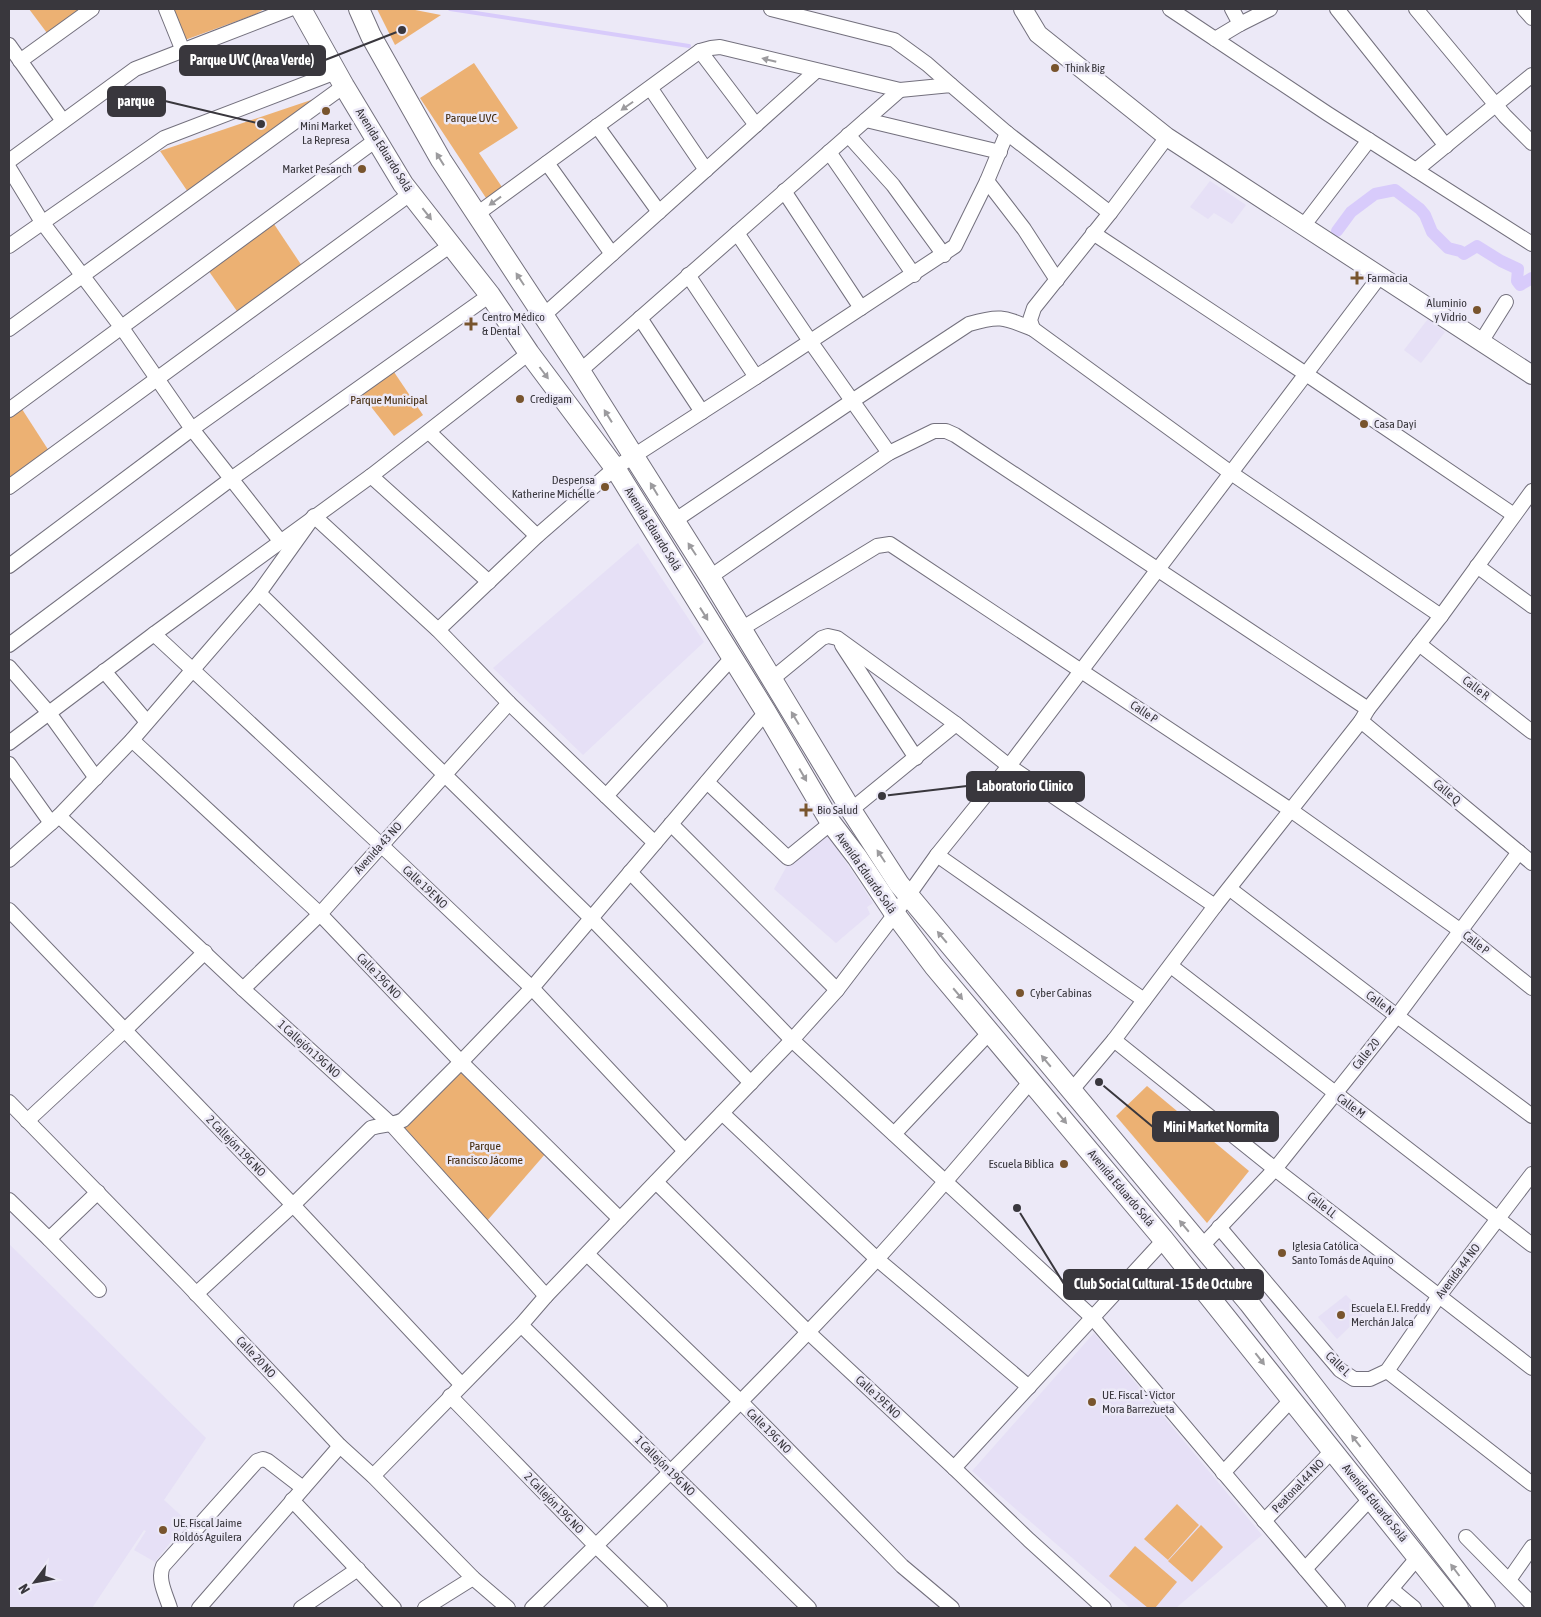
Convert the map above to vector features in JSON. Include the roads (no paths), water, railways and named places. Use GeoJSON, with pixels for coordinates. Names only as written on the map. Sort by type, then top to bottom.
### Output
{"type":"FeatureCollection","features":[{"type":"Feature","properties":{"kind":"main road","name":"Avenida Eduardo Solá"},"geometry":{"type":"LineString","coordinates":[[301,9],[340,79],[403,184],[490,295],[529,353],[615,468],[766,712],[831,823],[895,914],[934,966],[1230,1321],[1458,1608]]}},
{"type":"Feature","properties":{"kind":"main road","name":"Avenida Eduardo Solá"},"geometry":{"type":"LineString","coordinates":[[359,9],[371,36],[441,160],[580,370],[772,678],[850,810],[908,896],[1250,1303],[1485,1608]]}},
{"type":"Feature","properties":{"kind":"main road"},"geometry":{"type":"LineString","coordinates":[[1230,1321],[1250,1303]]}},
{"type":"Feature","properties":{"kind":"street"},"geometry":{"type":"LineString","coordinates":[[20,61],[92,9]]}},
{"type":"Feature","properties":{"kind":"street"},"geometry":{"type":"LineString","coordinates":[[166,9],[183,51]]}},
{"type":"Feature","properties":{"kind":"street"},"geometry":{"type":"LineString","coordinates":[[281,542],[192,429],[122,328],[42,222],[10,158],[135,68],[290,9]]}},
{"type":"Feature","properties":{"kind":"street"},"geometry":{"type":"LineString","coordinates":[[771,9],[894,40],[927,64],[1007,133],[1110,213]]}},
{"type":"Feature","properties":{"kind":"street"},"geometry":{"type":"LineString","coordinates":[[1023,9],[1038,34],[1167,137],[1532,375]]}},
{"type":"Feature","properties":{"kind":"street"},"geometry":{"type":"LineString","coordinates":[[1170,9],[1416,170],[1531,242]]}},
{"type":"Feature","properties":{"kind":"street"},"geometry":{"type":"LineString","coordinates":[[1232,9],[1240,24]]}},
{"type":"Feature","properties":{"kind":"street"},"geometry":{"type":"LineString","coordinates":[[1215,39],[1270,9]]}},
{"type":"Feature","properties":{"kind":"street"},"geometry":{"type":"LineString","coordinates":[[1337,9],[1446,146]]}},
{"type":"Feature","properties":{"kind":"street"},"geometry":{"type":"LineString","coordinates":[[1416,9],[1496,105],[1532,143]]}},
{"type":"Feature","properties":{"kind":"street"},"geometry":{"type":"LineString","coordinates":[[1524,9],[1532,18]]}},
{"type":"Feature","properties":{"kind":"street"},"geometry":{"type":"LineString","coordinates":[[9,45],[63,121]]}},
{"type":"Feature","properties":{"kind":"street"},"geometry":{"type":"LineString","coordinates":[[477,214],[651,89],[700,51],[711,48],[720,48],[900,90],[951,85]]}},
{"type":"Feature","properties":{"kind":"street"},"geometry":{"type":"LineString","coordinates":[[700,51],[756,125]]}},
{"type":"Feature","properties":{"kind":"street"},"geometry":{"type":"LineString","coordinates":[[544,315],[816,71]]}},
{"type":"Feature","properties":{"kind":"street"},"geometry":{"type":"LineString","coordinates":[[1416,170],[1532,75]]}},
{"type":"Feature","properties":{"kind":"street"},"geometry":{"type":"LineString","coordinates":[[9,246],[164,138],[340,79]]}},
{"type":"Feature","properties":{"kind":"street"},"geometry":{"type":"LineString","coordinates":[[9,329],[243,160],[340,79]]}},
{"type":"Feature","properties":{"kind":"street"},"geometry":{"type":"LineString","coordinates":[[651,89],[706,170]]}},
{"type":"Feature","properties":{"kind":"street"},"geometry":{"type":"LineString","coordinates":[[580,370],[900,90]]}},
{"type":"Feature","properties":{"kind":"street"},"geometry":{"type":"LineString","coordinates":[[866,120],[1000,152]]}},
{"type":"Feature","properties":{"kind":"street"},"geometry":{"type":"LineString","coordinates":[[598,126],[659,212]]}},
{"type":"Feature","properties":{"kind":"street"},"geometry":{"type":"LineString","coordinates":[[438,630],[537,536],[615,468],[914,275],[955,246],[987,181],[1007,133]]}},
{"type":"Feature","properties":{"kind":"street"},"geometry":{"type":"LineString","coordinates":[[848,135],[893,185],[944,255]]}},
{"type":"Feature","properties":{"kind":"street"},"geometry":{"type":"LineString","coordinates":[[1033,329],[1030,320],[1034,308],[1110,213],[1167,137]]}},
{"type":"Feature","properties":{"kind":"street"},"geometry":{"type":"LineString","coordinates":[[9,410],[376,140]]}},
{"type":"Feature","properties":{"kind":"street"},"geometry":{"type":"LineString","coordinates":[[1304,225],[1370,140]]}},
{"type":"Feature","properties":{"kind":"street"},"geometry":{"type":"LineString","coordinates":[[830,152],[914,275]]}},
{"type":"Feature","properties":{"kind":"street"},"geometry":{"type":"LineString","coordinates":[[547,163],[612,254]]}},
{"type":"Feature","properties":{"kind":"street"},"geometry":{"type":"LineString","coordinates":[[987,181],[1024,229],[1056,280]]}},
{"type":"Feature","properties":{"kind":"street"},"geometry":{"type":"LineString","coordinates":[[784,191],[861,308]]}},
{"type":"Feature","properties":{"kind":"street"},"geometry":{"type":"LineString","coordinates":[[9,487],[410,194]]}},
{"type":"Feature","properties":{"kind":"street"},"geometry":{"type":"LineString","coordinates":[[737,233],[889,453]]}},
{"type":"Feature","properties":{"kind":"street"},"geometry":{"type":"LineString","coordinates":[[1093,233],[1514,515]]}},
{"type":"Feature","properties":{"kind":"street"},"geometry":{"type":"LineString","coordinates":[[9,566],[192,429],[451,245]]}},
{"type":"Feature","properties":{"kind":"street"},"geometry":{"type":"LineString","coordinates":[[688,275],[756,378]]}},
{"type":"Feature","properties":{"kind":"street"},"geometry":{"type":"LineString","coordinates":[[373,1476],[521,1324],[792,1040],[837,990],[937,855],[1009,766],[1380,276]]}},
{"type":"Feature","properties":{"kind":"street"},"geometry":{"type":"LineString","coordinates":[[9,645],[231,479],[490,295]]}},
{"type":"Feature","properties":{"kind":"street"},"geometry":{"type":"LineString","coordinates":[[1481,342],[1506,302]]}},
{"type":"Feature","properties":{"kind":"street"},"geometry":{"type":"LineString","coordinates":[[640,318],[702,412]]}},
{"type":"Feature","properties":{"kind":"street"},"geometry":{"type":"LineString","coordinates":[[674,521],[969,324],[988,318],[1004,318],[1033,329],[1231,473],[1440,616]]}},
{"type":"Feature","properties":{"kind":"street"},"geometry":{"type":"LineString","coordinates":[[9,743],[154,634],[430,432],[529,353]]}},
{"type":"Feature","properties":{"kind":"street"},"geometry":{"type":"LineString","coordinates":[[710,577],[889,453],[934,431],[946,431],[955,435],[1159,569],[1368,709]]}},
{"type":"Feature","properties":{"kind":"street"},"geometry":{"type":"LineString","coordinates":[[430,432],[537,536]]}},
{"type":"Feature","properties":{"kind":"street"},"geometry":{"type":"LineString","coordinates":[[371,476],[489,582]]}},
{"type":"Feature","properties":{"kind":"street"},"geometry":{"type":"LineString","coordinates":[[1071,1090],[1114,1040],[1215,906],[1292,811],[1531,495]]}},
{"type":"Feature","properties":{"kind":"street"},"geometry":{"type":"LineString","coordinates":[[9,860],[55,820],[132,740],[260,593],[314,516]]}},
{"type":"Feature","properties":{"kind":"street"},"geometry":{"type":"LineString","coordinates":[[314,516],[438,630],[509,703],[655,843]]}},
{"type":"Feature","properties":{"kind":"street","name":"Calle P"},"geometry":{"type":"LineString","coordinates":[[740,629],[877,546],[890,544],[1292,811],[1461,932],[1532,988]]}},
{"type":"Feature","properties":{"kind":"street"},"geometry":{"type":"LineString","coordinates":[[1478,566],[1532,606]]}},
{"type":"Feature","properties":{"kind":"street"},"geometry":{"type":"LineString","coordinates":[[260,593],[591,918],[751,1083]]}},
{"type":"Feature","properties":{"kind":"street","name":"Calle 19E NO"},"geometry":{"type":"LineString","coordinates":[[154,634],[532,988],[685,1151]]}},
{"type":"Feature","properties":{"kind":"street"},"geometry":{"type":"LineString","coordinates":[[772,678],[822,638],[828,636],[837,638],[956,724],[1009,766],[1215,906]]}},
{"type":"Feature","properties":{"kind":"street"},"geometry":{"type":"LineString","coordinates":[[837,638],[916,758]]}},
{"type":"Feature","properties":{"kind":"street","name":"Calle R"},"geometry":{"type":"LineString","coordinates":[[1419,644],[1532,732]]}},
{"type":"Feature","properties":{"kind":"street"},"geometry":{"type":"LineString","coordinates":[[606,796],[732,658]]}},
{"type":"Feature","properties":{"kind":"street"},"geometry":{"type":"LineString","coordinates":[[9,667],[49,713],[96,778]]}},
{"type":"Feature","properties":{"kind":"street"},"geometry":{"type":"LineString","coordinates":[[104,671],[146,722]]}},
{"type":"Feature","properties":{"kind":"street","name":"Avenida 43 NO"},"geometry":{"type":"LineString","coordinates":[[243,989],[320,914],[509,703]]}},
{"type":"Feature","properties":{"kind":"street"},"geometry":{"type":"LineString","coordinates":[[196,1294],[293,1205],[371,1128],[378,1125],[392,1125],[403,1120],[461,1062],[532,988],[766,712]]}},
{"type":"Feature","properties":{"kind":"street","name":"Calle Q"},"geometry":{"type":"LineString","coordinates":[[1361,721],[1532,863]]}},
{"type":"Feature","properties":{"kind":"street"},"geometry":{"type":"LineString","coordinates":[[850,810],[956,724]]}},
{"type":"Feature","properties":{"kind":"street","name":"Calle 19G NO"},"geometry":{"type":"LineString","coordinates":[[132,740],[320,914],[461,1062],[620,1219]]}},
{"type":"Feature","properties":{"kind":"street","name":"1 Callejón 19G NO"},"geometry":{"type":"LineString","coordinates":[[9,764],[55,820],[205,952],[392,1125],[546,1296]]}},
{"type":"Feature","properties":{"kind":"street"},"geometry":{"type":"LineString","coordinates":[[707,782],[788,858],[831,823]]}},
{"type":"Feature","properties":{"kind":"street"},"geometry":{"type":"LineString","coordinates":[[671,824],[837,990]]}},
{"type":"Feature","properties":{"kind":"street","name":"Calle 20"},"geometry":{"type":"LineString","coordinates":[[1202,1246],[1275,1169],[1397,1016],[1519,852]]}},
{"type":"Feature","properties":{"kind":"street"},"geometry":{"type":"LineString","coordinates":[[937,855],[1144,1000]]}},
{"type":"Feature","properties":{"kind":"street"},"geometry":{"type":"LineString","coordinates":[[630,872],[792,1040],[1093,1318],[1338,1608]]}},
{"type":"Feature","properties":{"kind":"street","name":"Calle N"},"geometry":{"type":"LineString","coordinates":[[1230,889],[1532,1116]]}},
{"type":"Feature","properties":{"kind":"street","name":"2 Callejón 19G NO"},"geometry":{"type":"LineString","coordinates":[[9,910],[293,1205],[461,1384]]}},
{"type":"Feature","properties":{"kind":"street"},"geometry":{"type":"LineString","coordinates":[[27,1121],[205,952]]}},
{"type":"Feature","properties":{"kind":"street","name":"Calle M"},"geometry":{"type":"LineString","coordinates":[[1171,966],[1532,1245]]}},
{"type":"Feature","properties":{"kind":"street"},"geometry":{"type":"LineString","coordinates":[[894,1134],[990,1032]]}},
{"type":"Feature","properties":{"kind":"street","name":"Calle LL"},"geometry":{"type":"LineString","coordinates":[[1114,1040],[1275,1169],[1532,1368]]}},
{"type":"Feature","properties":{"kind":"street"},"geometry":{"type":"LineString","coordinates":[[532,1608],[741,1402],[808,1332],[945,1183],[1031,1081]]}},
{"type":"Feature","properties":{"kind":"street","name":"Calle 20 NO"},"geometry":{"type":"LineString","coordinates":[[9,1102],[98,1192],[340,1446],[373,1476],[473,1578],[508,1608]]}},
{"type":"Feature","properties":{"kind":"street"},"geometry":{"type":"LineString","coordinates":[[722,1113],[877,1259],[1029,1387]]}},
{"type":"Feature","properties":{"kind":"street","name":"Avenida 44 NO"},"geometry":{"type":"LineString","coordinates":[[1387,1371],[1439,1296],[1532,1174]]}},
{"type":"Feature","properties":{"kind":"street","name":"Calle 19E NO"},"geometry":{"type":"LineString","coordinates":[[656,1182],[808,1332],[1104,1608]]}},
{"type":"Feature","properties":{"kind":"street"},"geometry":{"type":"LineString","coordinates":[[49,1239],[98,1192]]}},
{"type":"Feature","properties":{"kind":"street"},"geometry":{"type":"LineString","coordinates":[[9,1200],[99,1290]]}},
{"type":"Feature","properties":{"kind":"street","name":"Calle L"},"geometry":{"type":"LineString","coordinates":[[1219,1227],[1340,1370],[1354,1379],[1370,1380],[1387,1371]]}},
{"type":"Feature","properties":{"kind":"street"},"geometry":{"type":"LineString","coordinates":[[954,1468],[1164,1240]]}},
{"type":"Feature","properties":{"kind":"street","name":"Calle 19G NO"},"geometry":{"type":"LineString","coordinates":[[587,1254],[741,1402],[902,1566],[952,1608]]}},
{"type":"Feature","properties":{"kind":"street","name":"1 Callejón 19G NO"},"geometry":{"type":"LineString","coordinates":[[521,1324],[809,1608]]}},
{"type":"Feature","properties":{"kind":"street"},"geometry":{"type":"LineString","coordinates":[[1387,1371],[1532,1484]]}},
{"type":"Feature","properties":{"kind":"street","name":"2 Callejón 19G NO"},"geometry":{"type":"LineString","coordinates":[[450,1396],[596,1546],[660,1608]]}},
{"type":"Feature","properties":{"kind":"street"},"geometry":{"type":"LineString","coordinates":[[1224,1474],[1292,1399]]}},
{"type":"Feature","properties":{"kind":"street"},"geometry":{"type":"LineString","coordinates":[[199,1608],[340,1446]]}},
{"type":"Feature","properties":{"kind":"street","name":"Peatonal 44 NO"},"geometry":{"type":"LineString","coordinates":[[1264,1522],[1332,1450]]}},
{"type":"Feature","properties":{"kind":"street"},"geometry":{"type":"LineString","coordinates":[[170,1608],[160,1573],[163,1566],[257,1461],[263,1459],[268,1461],[303,1488]]}},
{"type":"Feature","properties":{"kind":"street"},"geometry":{"type":"LineString","coordinates":[[1305,1569],[1371,1498]]}},
{"type":"Feature","properties":{"kind":"street"},"geometry":{"type":"LineString","coordinates":[[292,1500],[394,1608]]}},
{"type":"Feature","properties":{"kind":"street"},"geometry":{"type":"LineString","coordinates":[[1466,1537],[1532,1604]]}},
{"type":"Feature","properties":{"kind":"street"},"geometry":{"type":"LineString","coordinates":[[1510,1580],[1532,1547]]}},
{"type":"Feature","properties":{"kind":"street"},"geometry":{"type":"LineString","coordinates":[[1375,1608],[1418,1558]]}},
{"type":"Feature","properties":{"kind":"street"},"geometry":{"type":"LineString","coordinates":[[301,1608],[358,1569]]}},
{"type":"Feature","properties":{"kind":"street"},"geometry":{"type":"LineString","coordinates":[[425,1608],[473,1578]]}},
{"type":"Feature","properties":{"kind":"street"},"geometry":{"type":"LineString","coordinates":[[1391,1589],[1414,1608]]}},
{"type":"Feature","properties":{"kind":"waterway"},"geometry":{"type":"LineString","coordinates":[[450,9],[689,46]]}},
{"type":"Feature","properties":{"kind":"waterway"},"geometry":{"type":"LineString","coordinates":[[1337,231],[1351,212],[1375,194],[1395,190],[1420,209],[1425,215],[1432,232],[1448,248],[1464,254],[1477,246],[1518,269],[1517,281],[1520,285],[1532,278]]}},
{"type":"Feature","properties":{"kind":"place","name":"Parque UVC (Area Verde)"},"geometry":{"type":"Point","coordinates":[402,30]}},
{"type":"Feature","properties":{"kind":"place","name":"Think Big"},"geometry":{"type":"Point","coordinates":[1055,68]}},
{"type":"Feature","properties":{"kind":"place","name":"Mini Market La Represa"},"geometry":{"type":"Point","coordinates":[326,111]}},
{"type":"Feature","properties":{"kind":"place","name":"parque"},"geometry":{"type":"Point","coordinates":[261,124]}},
{"type":"Feature","properties":{"kind":"place","name":"Market Pesanch"},"geometry":{"type":"Point","coordinates":[362,169]}},
{"type":"Feature","properties":{"kind":"place","name":"Farmacia"},"geometry":{"type":"Point","coordinates":[1357,278]}},
{"type":"Feature","properties":{"kind":"place","name":"Aluminio y Vidrio"},"geometry":{"type":"Point","coordinates":[1477,310]}},
{"type":"Feature","properties":{"kind":"place","name":"Centro Médico & Dental"},"geometry":{"type":"Point","coordinates":[471,324]}},
{"type":"Feature","properties":{"kind":"place","name":"Credigam"},"geometry":{"type":"Point","coordinates":[520,399]}},
{"type":"Feature","properties":{"kind":"place","name":"Casa Dayi"},"geometry":{"type":"Point","coordinates":[1364,424]}},
{"type":"Feature","properties":{"kind":"place","name":"Despensa Katherine Michelle"},"geometry":{"type":"Point","coordinates":[605,487]}},
{"type":"Feature","properties":{"kind":"place","name":"Laboratorio Clinico"},"geometry":{"type":"Point","coordinates":[882,796]}},
{"type":"Feature","properties":{"kind":"place","name":"Bio Salud"},"geometry":{"type":"Point","coordinates":[806,810]}},
{"type":"Feature","properties":{"kind":"place","name":"Cyber Cabinas"},"geometry":{"type":"Point","coordinates":[1020,993]}},
{"type":"Feature","properties":{"kind":"place","name":"Mini Market Normita"},"geometry":{"type":"Point","coordinates":[1099,1082]}},
{"type":"Feature","properties":{"kind":"place","name":"Escuela Biblica"},"geometry":{"type":"Point","coordinates":[1064,1164]}},
{"type":"Feature","properties":{"kind":"place","name":"Club Social Cultural - 15 de Octubre"},"geometry":{"type":"Point","coordinates":[1017,1208]}},
{"type":"Feature","properties":{"kind":"place","name":"Iglesia Católica Santo Tomás de Aquino"},"geometry":{"type":"Point","coordinates":[1282,1253]}},
{"type":"Feature","properties":{"kind":"place","name":"Escuela E.I. Freddy Merchán Jalca"},"geometry":{"type":"Point","coordinates":[1341,1315]}},
{"type":"Feature","properties":{"kind":"place","name":"UE. Fiscal - Victor Mora Barrezueta"},"geometry":{"type":"Point","coordinates":[1092,1402]}},
{"type":"Feature","properties":{"kind":"place","name":"UE. Fiscal Jaime Roldós Aguilera"},"geometry":{"type":"Point","coordinates":[163,1530]}},
{"type":"Feature","properties":{"kind":"park label","name":"Parque UVC"},"geometry":{"type":"Point","coordinates":[471,118]}},
{"type":"Feature","properties":{"kind":"park label","name":"Parque Municipal"},"geometry":{"type":"Point","coordinates":[389,400]}},
{"type":"Feature","properties":{"kind":"park label","name":"Parque Francisco Jácome"},"geometry":{"type":"Point","coordinates":[485,1153]}}]}
